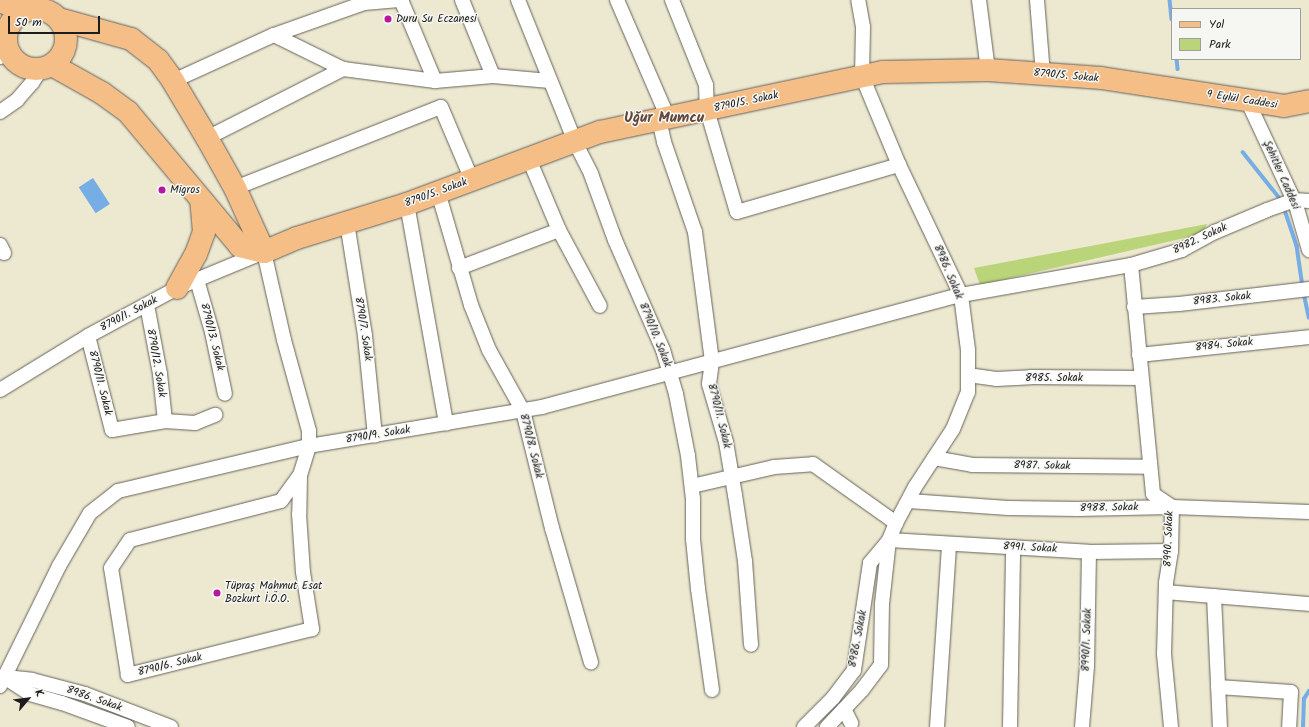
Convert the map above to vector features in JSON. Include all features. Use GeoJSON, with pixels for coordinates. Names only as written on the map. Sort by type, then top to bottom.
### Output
{"type":"FeatureCollection","features":[{"type":"Feature","properties":{"kind":"main road"},"geometry":{"type":"LineString","coordinates":[[0,1],[26,10],[44,10],[59,20],[131,39],[158,60],[173,81],[235,188],[264,252]]}},
{"type":"Feature","properties":{"kind":"main road"},"geometry":{"type":"LineString","coordinates":[[26,10],[17,15],[10,22],[6,31],[3,46],[16,62],[32,70],[46,67],[58,61],[65,48],[65,33],[59,20]]}},
{"type":"Feature","properties":{"kind":"main road"},"geometry":{"type":"LineString","coordinates":[[46,67],[102,93],[128,112],[240,246],[264,252]]}},
{"type":"Feature","properties":{"kind":"main road","name":"8790/5. Sokak"},"geometry":{"type":"LineString","coordinates":[[264,252],[297,238],[407,204],[600,132],[882,72],[988,70],[1101,78],[1199,93]]}},
{"type":"Feature","properties":{"kind":"main road","name":"9 Eylül Caddesi"},"geometry":{"type":"LineString","coordinates":[[1199,93],[1248,102],[1284,106],[1309,101]]}},
{"type":"Feature","properties":{"kind":"main road"},"geometry":{"type":"LineString","coordinates":[[177,288],[196,254],[204,232],[201,200]]}},
{"type":"Feature","properties":{"kind":"street"},"geometry":{"type":"LineString","coordinates":[[173,81],[274,35],[362,2],[402,0],[435,81]]}},
{"type":"Feature","properties":{"kind":"street"},"geometry":{"type":"LineString","coordinates":[[462,0],[493,76]]}},
{"type":"Feature","properties":{"kind":"street","name":"8790/11. Sokak"},"geometry":{"type":"LineString","coordinates":[[617,0],[663,119],[664,142],[695,232],[712,362],[709,384],[726,442],[732,476],[745,561],[751,645]]}},
{"type":"Feature","properties":{"kind":"street"},"geometry":{"type":"LineString","coordinates":[[672,0],[706,85],[707,110],[737,212],[899,165]]}},
{"type":"Feature","properties":{"kind":"street","name":"8986. Sokak"},"geometry":{"type":"LineString","coordinates":[[827,727],[862,690],[881,665],[882,604],[889,540],[896,523],[915,488],[953,429],[968,392],[968,350],[960,295],[899,165],[862,76],[863,27],[858,0]]}},
{"type":"Feature","properties":{"kind":"street"},"geometry":{"type":"LineString","coordinates":[[979,0],[988,70]]}},
{"type":"Feature","properties":{"kind":"street"},"geometry":{"type":"LineString","coordinates":[[1036,0],[1043,74]]}},
{"type":"Feature","properties":{"kind":"street","name":"8790/10. Sokak"},"geometry":{"type":"LineString","coordinates":[[519,1],[575,142],[591,174],[615,240],[663,350],[670,373],[688,456],[692,486],[693,539],[698,589],[712,690]]}},
{"type":"Feature","properties":{"kind":"street"},"geometry":{"type":"LineString","coordinates":[[274,35],[343,69],[435,81],[493,76],[550,81]]}},
{"type":"Feature","properties":{"kind":"street"},"geometry":{"type":"LineString","coordinates":[[0,112],[17,100],[46,67]]}},
{"type":"Feature","properties":{"kind":"street"},"geometry":{"type":"LineString","coordinates":[[207,138],[343,69]]}},
{"type":"Feature","properties":{"kind":"street","name":"Şehitler Caddesi"},"geometry":{"type":"LineString","coordinates":[[1248,102],[1294,200],[1309,250]]}},
{"type":"Feature","properties":{"kind":"street"},"geometry":{"type":"LineString","coordinates":[[235,188],[441,107],[472,180]]}},
{"type":"Feature","properties":{"kind":"street"},"geometry":{"type":"LineString","coordinates":[[529,159],[559,230],[600,306]]}},
{"type":"Feature","properties":{"kind":"street","name":"8790/8. Sokak"},"geometry":{"type":"LineString","coordinates":[[438,192],[471,305],[489,350],[523,411],[552,528],[591,662]]}},
{"type":"Feature","properties":{"kind":"street"},"geometry":{"type":"LineString","coordinates":[[1294,200],[1309,201]]}},
{"type":"Feature","properties":{"kind":"street","name":"8982. Sokak"},"geometry":{"type":"LineString","coordinates":[[712,362],[960,295],[1131,266],[1182,250],[1215,232],[1294,200]]}},
{"type":"Feature","properties":{"kind":"street"},"geometry":{"type":"LineString","coordinates":[[407,204],[446,424]]}},
{"type":"Feature","properties":{"kind":"street","name":"8790/7. Sokak"},"geometry":{"type":"LineString","coordinates":[[346,223],[365,336],[375,436]]}},
{"type":"Feature","properties":{"kind":"street"},"geometry":{"type":"LineString","coordinates":[[459,268],[559,230]]}},
{"type":"Feature","properties":{"kind":"street"},"geometry":{"type":"LineString","coordinates":[[264,252],[282,333],[309,431],[309,446]]}},
{"type":"Feature","properties":{"kind":"street","name":"8790/1. Sokak"},"geometry":{"type":"LineString","coordinates":[[0,390],[88,336],[177,288],[264,252]]}},
{"type":"Feature","properties":{"kind":"street","name":"8990. Sokak"},"geometry":{"type":"LineString","coordinates":[[1131,266],[1153,494],[1172,507],[1171,551],[1166,592],[1164,654],[1171,727]]}},
{"type":"Feature","properties":{"kind":"street","name":"8790/13. Sokak"},"geometry":{"type":"LineString","coordinates":[[198,280],[226,394]]}},
{"type":"Feature","properties":{"kind":"street","name":"8983. Sokak"},"geometry":{"type":"LineString","coordinates":[[1134,307],[1179,304],[1302,290]]}},
{"type":"Feature","properties":{"kind":"street","name":"8790/12. Sokak"},"geometry":{"type":"LineString","coordinates":[[147,305],[160,374],[165,422]]}},
{"type":"Feature","properties":{"kind":"street","name":"8790/11. Sokak"},"geometry":{"type":"LineString","coordinates":[[88,336],[112,430],[165,422]]}},
{"type":"Feature","properties":{"kind":"street","name":"8984. Sokak"},"geometry":{"type":"LineString","coordinates":[[1139,355],[1307,337]]}},
{"type":"Feature","properties":{"kind":"street","name":"8790/9. Sokak"},"geometry":{"type":"LineString","coordinates":[[2,682],[59,566],[90,513],[118,491],[309,446],[542,407],[712,362]]}},
{"type":"Feature","properties":{"kind":"street","name":"8985. Sokak"},"geometry":{"type":"LineString","coordinates":[[968,375],[996,379],[1031,377],[1141,378]]}},
{"type":"Feature","properties":{"kind":"street"},"geometry":{"type":"LineString","coordinates":[[165,422],[195,423],[215,415]]}},
{"type":"Feature","properties":{"kind":"street","name":"8790/6. Sokak"},"geometry":{"type":"LineString","coordinates":[[300,475],[281,501],[130,540],[111,568],[128,675],[312,629],[303,572],[299,514],[300,475],[309,446]]}},
{"type":"Feature","properties":{"kind":"street","name":"8987. Sokak"},"geometry":{"type":"LineString","coordinates":[[934,458],[972,465],[1150,467]]}},
{"type":"Feature","properties":{"kind":"street"},"geometry":{"type":"LineString","coordinates":[[692,486],[774,467],[813,464],[896,523]]}},
{"type":"Feature","properties":{"kind":"street","name":"8988. Sokak"},"geometry":{"type":"LineString","coordinates":[[909,501],[1008,508],[1078,509],[1172,507],[1309,512]]}},
{"type":"Feature","properties":{"kind":"street","name":"8986. Sokak"},"geometry":{"type":"LineString","coordinates":[[804,727],[833,698],[854,670],[870,563],[889,540]]}},
{"type":"Feature","properties":{"kind":"street","name":"8991. Sokak"},"geometry":{"type":"LineString","coordinates":[[889,540],[1089,552],[1171,551]]}},
{"type":"Feature","properties":{"kind":"street"},"geometry":{"type":"LineString","coordinates":[[937,727],[949,544]]}},
{"type":"Feature","properties":{"kind":"street"},"geometry":{"type":"LineString","coordinates":[[1010,727],[1013,547]]}},
{"type":"Feature","properties":{"kind":"street","name":"8990/1. Sokak"},"geometry":{"type":"LineString","coordinates":[[1082,727],[1087,666],[1089,552]]}},
{"type":"Feature","properties":{"kind":"street"},"geometry":{"type":"LineString","coordinates":[[1166,592],[1309,604]]}},
{"type":"Feature","properties":{"kind":"street"},"geometry":{"type":"LineString","coordinates":[[1214,596],[1220,727]]}},
{"type":"Feature","properties":{"kind":"street","name":"8986. Sokak"},"geometry":{"type":"LineString","coordinates":[[2,682],[32,680],[85,694],[171,727]]}},
{"type":"Feature","properties":{"kind":"street","name":"8986. Sokak"},"geometry":{"type":"LineString","coordinates":[[2,682],[30,694],[62,703],[128,727]]}},
{"type":"Feature","properties":{"kind":"street"},"geometry":{"type":"LineString","coordinates":[[1218,687],[1291,692],[1288,727]]}},
{"type":"Feature","properties":{"kind":"street"},"geometry":{"type":"LineString","coordinates":[[844,710],[851,723]]}},
{"type":"Feature","properties":{"kind":"green space"},"geometry":{"type":"Polygon","coordinates":[[[1207,224],[1202,234],[980,285],[974,268],[1207,224]]]}},
{"type":"Feature","properties":{"kind":"water"},"geometry":{"type":"Polygon","coordinates":[[[93,178],[110,204],[96,213],[79,187],[93,178]]]}},
{"type":"Feature","properties":{"kind":"waterway"},"geometry":{"type":"LineString","coordinates":[[1170,0],[1171,10]]}},
{"type":"Feature","properties":{"kind":"waterway"},"geometry":{"type":"LineString","coordinates":[[1177,60],[1178,69]]}},
{"type":"Feature","properties":{"kind":"waterway"},"geometry":{"type":"LineString","coordinates":[[1243,152],[1282,201]]}},
{"type":"Feature","properties":{"kind":"waterway"},"geometry":{"type":"LineString","coordinates":[[1284,207],[1297,246],[1303,287]]}},
{"type":"Feature","properties":{"kind":"waterway"},"geometry":{"type":"LineString","coordinates":[[1304,293],[1309,317]]}},
{"type":"Feature","properties":{"kind":"waterway"},"geometry":{"type":"LineString","coordinates":[[1303,727],[1304,699],[1309,691]]}},
{"type":"Feature","properties":{"kind":"place","name":"Duru Su Eczanesi"},"geometry":{"type":"Point","coordinates":[388,19]}},
{"type":"Feature","properties":{"kind":"place","name":"Migros"},"geometry":{"type":"Point","coordinates":[162,190]}},
{"type":"Feature","properties":{"kind":"place","name":"Tüpraş Mahmut Esat Bozkurt İ.Ö.O."},"geometry":{"type":"Point","coordinates":[217,593]}},
{"type":"Feature","properties":{"kind":"district","name":"Uğur Mumcu"},"geometry":{"type":"Point","coordinates":[664,119]}}]}
